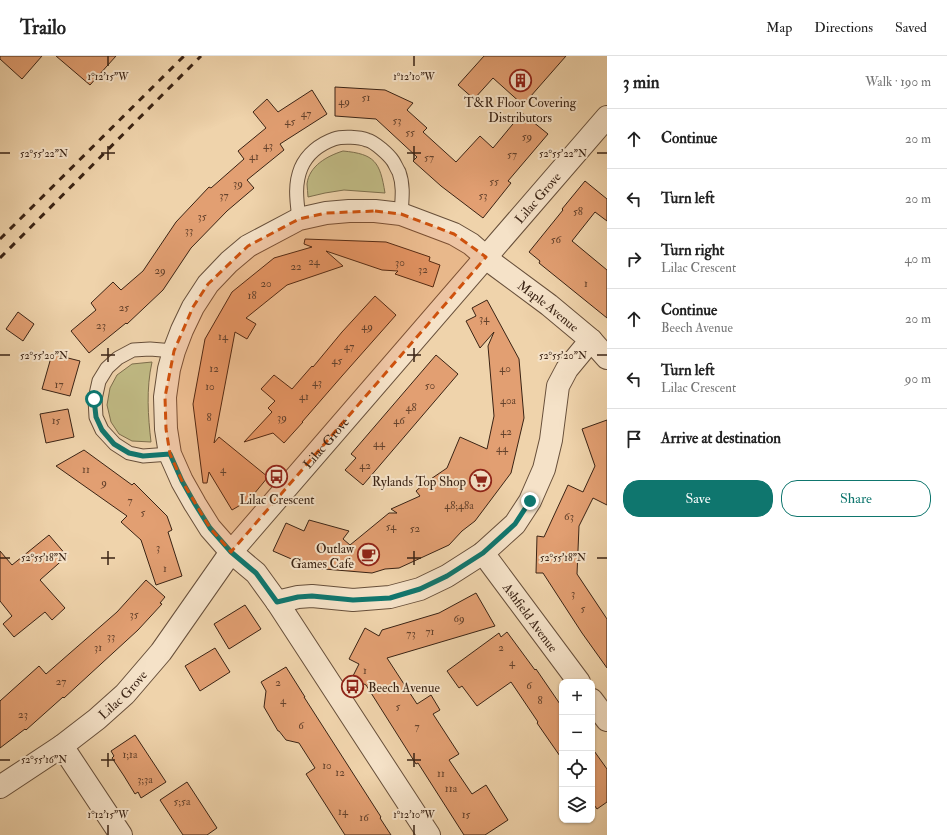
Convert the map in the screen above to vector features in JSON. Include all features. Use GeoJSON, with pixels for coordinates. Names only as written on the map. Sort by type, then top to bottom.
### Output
{"type":"FeatureCollection","features":[{"type":"Feature","properties":{"kind":"street","name":"Lilac Grove"},"geometry":{"type":"LineString","coordinates":[[0,787],[62,746],[97,719],[125,694],[161,652],[231,552],[607,118]]}},
{"type":"Feature","properties":{"kind":"street"},"geometry":{"type":"LineString","coordinates":[[429,835],[277,602],[256,573],[231,552],[210,528],[198,510],[182,481],[170,454],[166,429],[165,397],[169,369],[174,351],[193,307],[208,284],[229,262],[248,246],[299,219],[326,213],[349,211],[375,211],[401,214],[454,234],[471,244],[486,257]]}},
{"type":"Feature","properties":{"kind":"street","name":"Maple Avenue"},"geometry":{"type":"LineString","coordinates":[[486,257],[590,340],[607,358]]}},
{"type":"Feature","properties":{"kind":"street"},"geometry":{"type":"LineString","coordinates":[[277,602],[298,597],[312,596],[353,600],[390,598],[420,589],[447,576],[483,553],[515,524],[530,501],[544,469],[558,386],[567,369],[590,340]]}},
{"type":"Feature","properties":{"kind":"street","name":"Ashfield Avenue"},"geometry":{"type":"LineString","coordinates":[[483,553],[577,679]]}},
{"type":"Feature","properties":{"kind":"street"},"geometry":{"type":"LineString","coordinates":[[595,704],[607,720]]}},
{"type":"Feature","properties":{"kind":"street"},"geometry":{"type":"LineString","coordinates":[[62,746],[121,835]]}},
{"type":"Feature","properties":{"kind":"lane"},"geometry":{"type":"LineString","coordinates":[[299,219],[296,197],[297,182],[301,167],[311,153],[321,145],[336,138],[368,140],[381,149],[393,161],[399,172],[402,186],[401,214]]}},
{"type":"Feature","properties":{"kind":"lane"},"geometry":{"type":"LineString","coordinates":[[170,454],[143,456],[129,453],[114,444],[102,430],[96,417],[94,399],[99,381],[107,368],[118,358],[133,350],[150,349],[174,351]]}},
{"type":"Feature","properties":{"kind":"highlighted area"},"geometry":{"type":"Polygon","coordinates":[[[375,211],[401,214],[454,234],[486,257],[231,552],[210,528],[182,481],[170,454],[166,429],[165,397],[174,351],[193,307],[208,284],[248,246],[299,219],[326,213],[375,211]]]}},
{"type":"Feature","properties":{"kind":"shaded area"},"geometry":{"type":"Polygon","coordinates":[[[343,151],[362,154],[369,157],[374,162],[381,174],[385,193],[344,190],[308,197],[307,184],[311,172],[325,159],[343,151]]]}},
{"type":"Feature","properties":{"kind":"shaded area"},"geometry":{"type":"Polygon","coordinates":[[[152,362],[148,402],[151,442],[132,441],[119,434],[111,422],[107,405],[110,388],[117,375],[132,364],[152,362]]]}},
{"type":"Feature","properties":{"kind":"building"},"geometry":{"type":"Polygon","coordinates":[[[0,56],[42,56],[22,79],[0,59],[0,56]]]}},
{"type":"Feature","properties":{"kind":"building"},"geometry":{"type":"Polygon","coordinates":[[[56,56],[116,56],[90,85],[56,56]]]}},
{"type":"Feature","properties":{"kind":"building","name":"T&R Floor Covering Distributors"},"geometry":{"type":"Polygon","coordinates":[[[484,56],[566,56],[523,105],[493,78],[474,99],[458,85],[484,56]]]}},
{"type":"Feature","properties":{"kind":"building"},"geometry":{"type":"Polygon","coordinates":[[[335,87],[385,90],[413,103],[407,110],[427,128],[423,132],[456,162],[480,136],[493,148],[522,113],[548,134],[508,181],[511,183],[483,218],[441,186],[413,161],[417,157],[376,119],[335,116],[335,87]]]}},
{"type":"Feature","properties":{"kind":"building"},"geometry":{"type":"Polygon","coordinates":[[[312,90],[327,114],[280,144],[284,150],[247,180],[254,188],[227,211],[191,248],[163,290],[127,324],[126,323],[89,353],[71,331],[96,310],[91,303],[113,282],[121,290],[143,271],[176,222],[209,187],[211,188],[244,159],[238,151],[266,128],[253,112],[267,99],[278,112],[312,90]]]}},
{"type":"Feature","properties":{"kind":"building"},"geometry":{"type":"Polygon","coordinates":[[[585,181],[607,199],[607,221],[595,212],[572,241],[607,270],[607,318],[539,263],[540,261],[529,252],[585,181]]]}},
{"type":"Feature","properties":{"kind":"building"},"geometry":{"type":"Polygon","coordinates":[[[305,239],[386,242],[430,257],[429,261],[440,265],[433,287],[395,274],[398,271],[382,270],[326,251],[343,266],[287,285],[246,318],[256,324],[247,339],[235,332],[214,443],[219,437],[268,477],[249,500],[232,510],[209,472],[207,483],[203,483],[193,404],[205,339],[232,292],[274,258],[312,247],[304,244],[305,239]]]}},
{"type":"Feature","properties":{"kind":"building"},"geometry":{"type":"Polygon","coordinates":[[[375,296],[396,315],[303,422],[284,443],[273,433],[244,442],[272,412],[268,408],[275,401],[261,389],[274,375],[292,389],[375,296]]]}},
{"type":"Feature","properties":{"kind":"building"},"geometry":{"type":"Polygon","coordinates":[[[487,300],[519,359],[524,418],[511,473],[475,521],[462,531],[449,545],[399,568],[385,569],[372,573],[312,568],[273,551],[286,523],[304,531],[309,520],[349,531],[343,539],[350,545],[389,513],[397,513],[391,509],[420,496],[416,491],[447,468],[460,437],[487,449],[494,416],[488,346],[494,332],[480,348],[466,321],[476,316],[472,308],[487,300]]]}},
{"type":"Feature","properties":{"kind":"building"},"geometry":{"type":"Polygon","coordinates":[[[18,312],[34,324],[23,341],[6,329],[18,312]]]}},
{"type":"Feature","properties":{"kind":"building"},"geometry":{"type":"Polygon","coordinates":[[[52,354],[80,361],[70,396],[42,389],[52,354]]]}},
{"type":"Feature","properties":{"kind":"building"},"geometry":{"type":"Polygon","coordinates":[[[436,355],[458,374],[363,485],[345,470],[356,458],[351,454],[436,355]]]}},
{"type":"Feature","properties":{"kind":"building"},"geometry":{"type":"Polygon","coordinates":[[[68,409],[74,437],[46,443],[40,414],[68,409]]]}},
{"type":"Feature","properties":{"kind":"building"},"geometry":{"type":"Polygon","coordinates":[[[607,420],[607,505],[593,498],[579,526],[577,574],[607,619],[607,668],[543,573],[536,573],[537,536],[544,537],[568,485],[583,492],[595,466],[582,429],[607,420]]]}},
{"type":"Feature","properties":{"kind":"building"},"geometry":{"type":"Polygon","coordinates":[[[84,450],[132,485],[134,483],[167,516],[172,530],[168,532],[182,576],[156,585],[141,540],[121,522],[127,516],[56,466],[84,450]]]}},
{"type":"Feature","properties":{"kind":"building"},"geometry":{"type":"Polygon","coordinates":[[[49,535],[67,556],[40,580],[65,608],[52,620],[45,612],[14,637],[3,624],[12,616],[0,601],[0,551],[12,565],[49,535]]]}},
{"type":"Feature","properties":{"kind":"building"},"geometry":{"type":"Polygon","coordinates":[[[146,580],[165,597],[160,603],[162,604],[138,630],[64,698],[63,697],[26,730],[25,729],[0,748],[0,701],[39,666],[46,674],[117,612],[146,580]]]}},
{"type":"Feature","properties":{"kind":"building"},"geometry":{"type":"Polygon","coordinates":[[[476,593],[495,626],[387,658],[417,704],[431,695],[440,710],[433,714],[459,754],[449,760],[472,794],[486,785],[508,820],[485,835],[464,835],[418,763],[416,764],[366,685],[352,678],[359,664],[349,659],[365,628],[379,636],[382,630],[439,613],[476,593]]]}},
{"type":"Feature","properties":{"kind":"building"},"geometry":{"type":"Polygon","coordinates":[[[245,605],[261,629],[229,649],[214,624],[245,605]]]}},
{"type":"Feature","properties":{"kind":"building"},"geometry":{"type":"Polygon","coordinates":[[[507,632],[535,670],[536,669],[559,703],[559,755],[511,682],[477,706],[462,686],[459,688],[447,671],[499,633],[501,637],[507,632]]]}},
{"type":"Feature","properties":{"kind":"building"},"geometry":{"type":"Polygon","coordinates":[[[215,648],[230,672],[200,691],[185,666],[215,648]]]}},
{"type":"Feature","properties":{"kind":"building"},"geometry":{"type":"Polygon","coordinates":[[[286,667],[391,835],[345,835],[306,774],[315,768],[299,743],[286,740],[278,731],[264,707],[266,691],[261,682],[286,667]]]}},
{"type":"Feature","properties":{"kind":"building"},"geometry":{"type":"Polygon","coordinates":[[[135,735],[166,782],[141,798],[138,792],[135,794],[112,758],[114,756],[111,751],[135,735]]]}},
{"type":"Feature","properties":{"kind":"building"},"geometry":{"type":"Polygon","coordinates":[[[595,752],[607,769],[607,802],[597,809],[595,806],[595,752]]]}},
{"type":"Feature","properties":{"kind":"building"},"geometry":{"type":"Polygon","coordinates":[[[187,782],[217,828],[207,835],[183,835],[160,800],[187,782]]]}},
{"type":"Feature","properties":{"kind":"railway"},"geometry":{"type":"LineString","coordinates":[[0,239],[184,56]]}},
{"type":"Feature","properties":{"kind":"railway"},"geometry":{"type":"LineString","coordinates":[[0,258],[201,56]]}},
{"type":"Feature","properties":{"kind":"place","name":"T&R Floor Covering Distributors"},"geometry":{"type":"Point","coordinates":[520,80]}},
{"type":"Feature","properties":{"kind":"place","name":"Lilac Crescent"},"geometry":{"type":"Point","coordinates":[277,477]}},
{"type":"Feature","properties":{"kind":"place","name":"Rylands Top Shop"},"geometry":{"type":"Point","coordinates":[481,481]}},
{"type":"Feature","properties":{"kind":"place","name":"Outlaw Games Cafe"},"geometry":{"type":"Point","coordinates":[369,555]}},
{"type":"Feature","properties":{"kind":"place","name":"Beech Avenue"},"geometry":{"type":"Point","coordinates":[353,687]}},
{"type":"Feature","properties":{"kind":"route"},"geometry":{"type":"LineString","coordinates":[[94,399],[96,417],[102,430],[114,444],[129,453],[143,456],[170,454],[182,481],[210,528],[231,552],[256,573],[277,602],[298,597],[312,596],[330,599],[353,600],[390,598],[420,589],[447,576],[483,553],[515,524],[530,501]]}}]}
